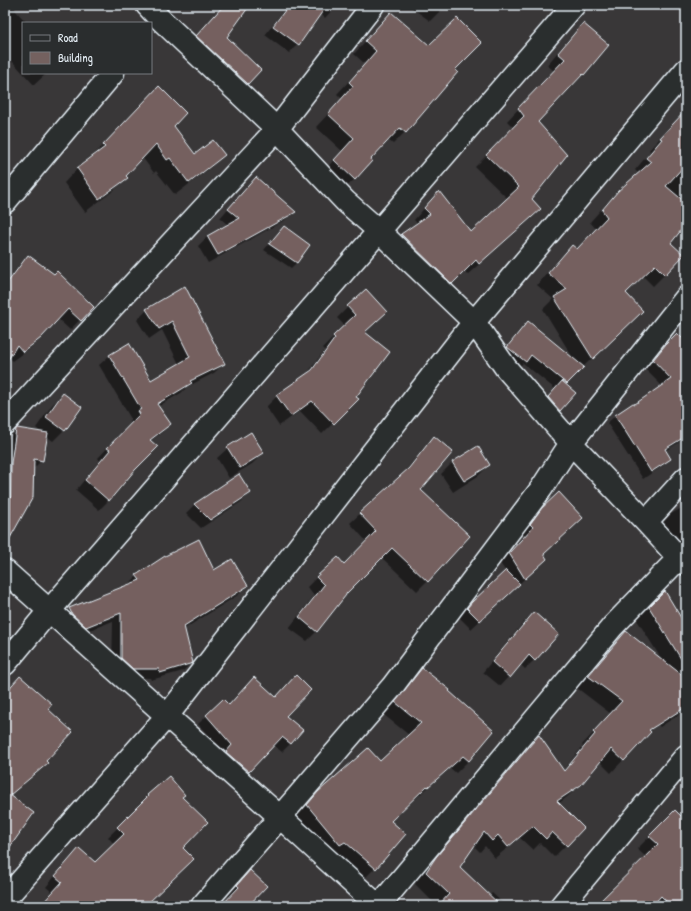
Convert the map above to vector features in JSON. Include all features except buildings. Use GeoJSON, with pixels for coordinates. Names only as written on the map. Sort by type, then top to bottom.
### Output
{"type":"FeatureCollection","features":[{"type":"Feature","properties":{"kind":"street"},"geometry":{"type":"LineString","coordinates":[[5,423],[277,129],[372,5]]}},
{"type":"Feature","properties":{"kind":"street"},"geometry":{"type":"LineString","coordinates":[[5,664],[49,611],[574,5]]}},
{"type":"Feature","properties":{"kind":"street"},"geometry":{"type":"LineString","coordinates":[[5,571],[378,906],[613,626],[682,561],[571,443],[506,368],[474,322],[379,231],[345,201],[277,129],[157,14]]}},
{"type":"Feature","properties":{"kind":"street"},"geometry":{"type":"LineString","coordinates":[[5,899],[167,716],[474,322],[686,70]]}},
{"type":"Feature","properties":{"kind":"street"},"geometry":{"type":"LineString","coordinates":[[5,202],[112,74]]}},
{"type":"Feature","properties":{"kind":"street"},"geometry":{"type":"LineString","coordinates":[[202,906],[392,687],[541,489],[571,443],[686,298]]}},
{"type":"Feature","properties":{"kind":"street"},"geometry":{"type":"LineString","coordinates":[[646,522],[686,478]]}},
{"type":"Feature","properties":{"kind":"street"},"geometry":{"type":"LineString","coordinates":[[561,906],[686,756]]}}]}
